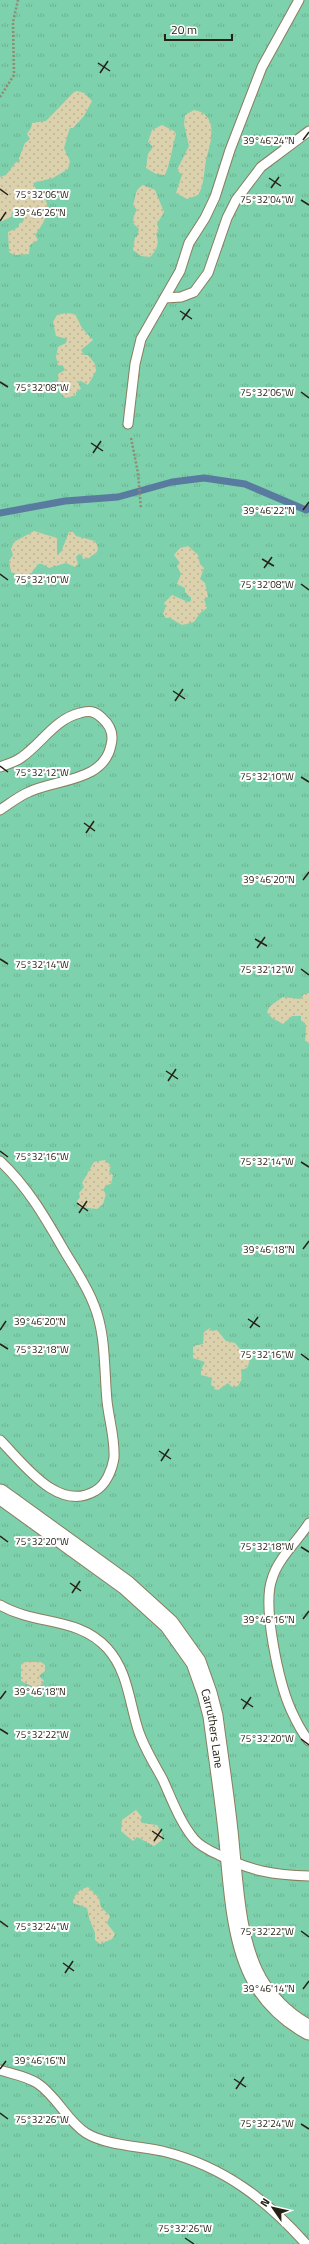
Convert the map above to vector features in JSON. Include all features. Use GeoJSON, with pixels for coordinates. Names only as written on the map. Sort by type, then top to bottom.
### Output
{"type":"FeatureCollection","features":[{"type":"Feature","properties":{"kind":"street","name":"Carruthers Lane"},"geometry":{"type":"LineString","coordinates":[[0,1494],[140,1597],[169,1624],[186,1646],[203,1678],[213,1716],[240,1925],[257,1979],[278,2008],[290,2018],[309,2030]]}},
{"type":"Feature","properties":{"kind":"lane"},"geometry":{"type":"LineString","coordinates":[[128,424],[134,371],[141,339],[180,271],[189,243],[215,197],[230,150],[262,68],[299,0]]}},
{"type":"Feature","properties":{"kind":"lane"},"geometry":{"type":"LineString","coordinates":[[165,298],[194,292],[208,273],[227,218],[236,200],[261,167],[309,131]]}},
{"type":"Feature","properties":{"kind":"lane"},"geometry":{"type":"LineString","coordinates":[[0,767],[22,757],[54,727],[69,717],[79,713],[90,711],[99,715],[107,722],[111,730],[113,740],[110,749],[98,768],[74,779],[62,781],[28,792],[0,810]]}},
{"type":"Feature","properties":{"kind":"lane"},"geometry":{"type":"LineString","coordinates":[[0,1161],[14,1174],[31,1195],[95,1305],[103,1344],[108,1407],[113,1441],[111,1470],[100,1488],[90,1494],[77,1498],[66,1495],[44,1483],[0,1440]]}},
{"type":"Feature","properties":{"kind":"lane"},"geometry":{"type":"LineString","coordinates":[[309,1523],[279,1564],[272,1577],[268,1592],[269,1613],[280,1676],[290,1708],[301,1731],[309,1742]]}},
{"type":"Feature","properties":{"kind":"lane"},"geometry":{"type":"LineString","coordinates":[[0,1605],[22,1616],[83,1629],[96,1637],[120,1663],[137,1728],[181,1820],[195,1840],[209,1851],[243,1867],[267,1873],[309,1876]]}},
{"type":"Feature","properties":{"kind":"lane"},"geometry":{"type":"LineString","coordinates":[[0,2070],[37,2083],[86,2133],[108,2141],[181,2157],[202,2164],[237,2182],[259,2197],[275,2211],[306,2244]]}},
{"type":"Feature","properties":{"kind":"path"},"geometry":{"type":"LineString","coordinates":[[0,97],[14,75],[13,22],[18,0]]}},
{"type":"Feature","properties":{"kind":"path"},"geometry":{"type":"LineString","coordinates":[[128,424],[138,473],[141,509]]}},
{"type":"Feature","properties":{"kind":"green space"},"geometry":{"type":"Polygon","coordinates":[[[0,0],[309,0],[309,2244],[0,2244],[0,0]]]}},
{"type":"Feature","properties":{"kind":"sand"},"geometry":{"type":"Polygon","coordinates":[[[77,91],[84,93],[92,101],[84,116],[73,128],[70,128],[64,148],[70,161],[68,169],[53,178],[33,183],[35,188],[45,199],[47,204],[47,213],[43,223],[35,235],[38,240],[30,245],[29,254],[14,255],[9,252],[8,232],[19,227],[19,224],[24,220],[23,214],[25,212],[22,209],[16,214],[12,212],[11,217],[0,222],[0,177],[6,175],[16,162],[20,162],[19,158],[25,143],[30,139],[27,134],[32,123],[46,121],[74,92],[77,91]]]}},
{"type":"Feature","properties":{"kind":"sand"},"geometry":{"type":"Polygon","coordinates":[[[194,110],[202,112],[207,117],[210,122],[211,135],[201,189],[198,195],[187,199],[176,193],[182,175],[177,170],[189,146],[184,124],[185,115],[194,110]]]}},
{"type":"Feature","properties":{"kind":"sand"},"geometry":{"type":"Polygon","coordinates":[[[162,125],[174,131],[176,134],[165,175],[156,174],[146,168],[148,154],[153,147],[148,142],[152,130],[162,125]]]}},
{"type":"Feature","properties":{"kind":"sand"},"geometry":{"type":"Polygon","coordinates":[[[143,185],[155,190],[164,212],[157,224],[159,230],[156,234],[158,240],[157,246],[150,257],[141,256],[133,250],[135,237],[137,237],[139,229],[133,223],[134,215],[137,210],[133,205],[138,189],[143,185]]]}},
{"type":"Feature","properties":{"kind":"sand"},"geometry":{"type":"Polygon","coordinates":[[[66,313],[75,314],[82,328],[93,340],[81,350],[84,355],[88,355],[95,364],[96,371],[88,385],[81,381],[78,382],[81,389],[76,392],[76,395],[66,398],[60,392],[58,384],[58,374],[65,370],[63,366],[58,365],[56,357],[58,347],[66,343],[67,339],[56,336],[53,322],[57,315],[66,313]]]}},
{"type":"Feature","properties":{"kind":"sand"},"geometry":{"type":"Polygon","coordinates":[[[34,531],[57,538],[57,555],[61,552],[69,532],[73,532],[76,536],[95,541],[98,547],[97,552],[89,558],[83,559],[82,555],[79,554],[76,557],[78,564],[75,567],[66,563],[49,568],[42,564],[38,564],[30,575],[24,577],[11,572],[9,561],[13,555],[11,549],[14,542],[34,531]]]}},
{"type":"Feature","properties":{"kind":"sand"},"geometry":{"type":"Polygon","coordinates":[[[188,546],[198,555],[200,564],[204,568],[200,579],[205,583],[208,597],[204,599],[207,608],[200,613],[194,622],[182,625],[170,618],[166,618],[163,614],[166,606],[164,603],[172,595],[188,602],[191,601],[191,598],[185,592],[185,588],[177,584],[181,574],[177,566],[180,563],[174,555],[180,548],[188,546]]]}},
{"type":"Feature","properties":{"kind":"sand"},"geometry":{"type":"Polygon","coordinates":[[[309,993],[309,1043],[305,1041],[306,1027],[305,1023],[301,1021],[301,1016],[292,1016],[283,1024],[272,1018],[267,1012],[270,1006],[283,997],[300,999],[304,994],[309,993]]]}},
{"type":"Feature","properties":{"kind":"sand"},"geometry":{"type":"Polygon","coordinates":[[[105,1160],[111,1166],[109,1172],[113,1175],[111,1184],[106,1185],[103,1190],[106,1194],[103,1204],[97,1209],[79,1207],[77,1201],[80,1197],[79,1193],[84,1187],[82,1183],[94,1162],[105,1160]]]}},
{"type":"Feature","properties":{"kind":"sand"},"geometry":{"type":"Polygon","coordinates":[[[210,1328],[212,1331],[217,1330],[226,1341],[235,1343],[250,1361],[247,1368],[241,1370],[242,1379],[238,1386],[232,1387],[228,1383],[218,1390],[214,1389],[215,1387],[211,1385],[212,1378],[201,1375],[201,1370],[205,1362],[193,1358],[193,1346],[203,1344],[204,1332],[210,1328]]]}},
{"type":"Feature","properties":{"kind":"sand"},"geometry":{"type":"Polygon","coordinates":[[[25,1662],[41,1662],[45,1665],[45,1671],[39,1676],[44,1681],[37,1689],[21,1681],[21,1665],[25,1662]]]}},
{"type":"Feature","properties":{"kind":"sand"},"geometry":{"type":"Polygon","coordinates":[[[136,1810],[142,1817],[140,1820],[143,1823],[157,1825],[162,1833],[162,1840],[154,1846],[137,1837],[133,1841],[121,1831],[122,1820],[136,1810]]]}},
{"type":"Feature","properties":{"kind":"sand"},"geometry":{"type":"Polygon","coordinates":[[[88,1887],[99,1898],[101,1907],[110,1916],[107,1923],[115,1934],[112,1939],[100,1944],[95,1940],[95,1933],[87,1908],[73,1903],[74,1897],[82,1889],[88,1887]]]}},
{"type":"Feature","properties":{"kind":"waterway"},"geometry":{"type":"LineString","coordinates":[[0,513],[65,501],[118,497],[172,482],[204,478],[245,484],[306,510],[309,508]]}}]}
